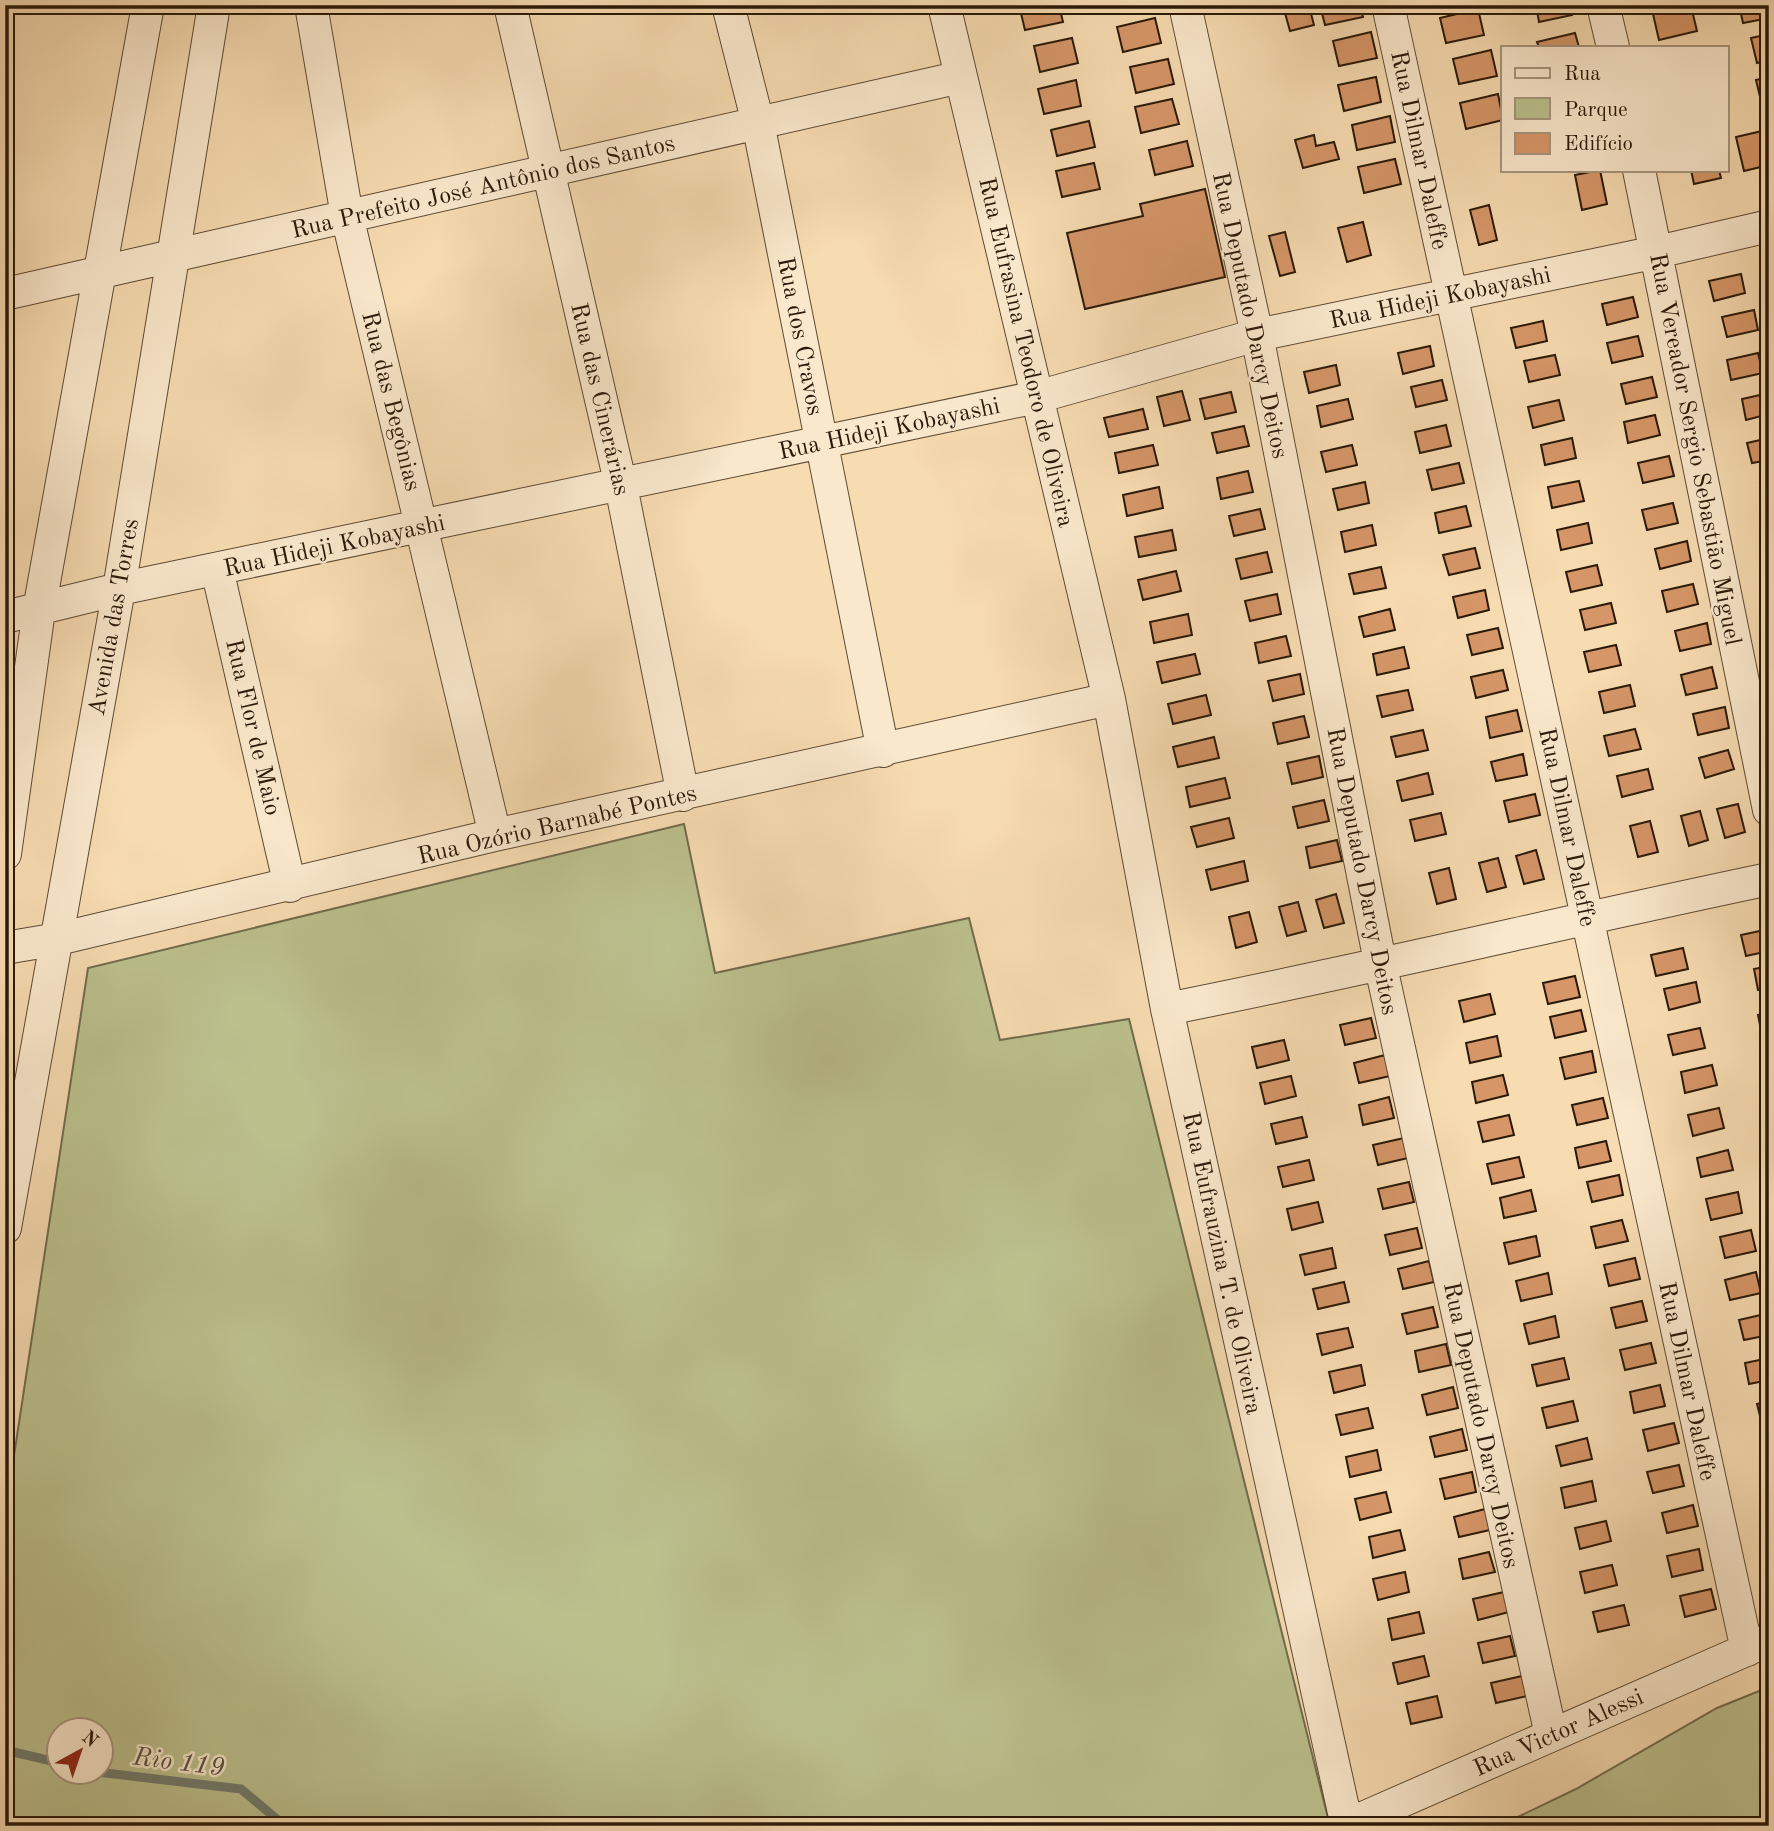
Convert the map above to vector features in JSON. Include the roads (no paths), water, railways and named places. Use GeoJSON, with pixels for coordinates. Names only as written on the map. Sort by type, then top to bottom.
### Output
{"type":"FeatureCollection","features":[{"type":"Feature","properties":{"kind":"street"},"geometry":{"type":"LineString","coordinates":[[5,854],[39,610],[148,5]]}},
{"type":"Feature","properties":{"kind":"street","name":"Avenida das Torres"},"geometry":{"type":"LineString","coordinates":[[5,1228],[119,589],[214,5]]}},
{"type":"Feature","properties":{"kind":"street","name":"Rua das Begônias"},"geometry":{"type":"LineString","coordinates":[[311,5],[347,216],[495,835]]}},
{"type":"Feature","properties":{"kind":"street","name":"Rua das Cinerárias"},"geometry":{"type":"LineString","coordinates":[[510,5],[621,486],[683,795]]}},
{"type":"Feature","properties":{"kind":"street","name":"Rua dos Cravos"},"geometry":{"type":"LineString","coordinates":[[728,5],[758,123],[883,751]]}},
{"type":"Feature","properties":{"kind":"street","name":"Rua Eufrasina Teodoro de Oliveira"},"geometry":{"type":"LineString","coordinates":[[944,5],[1109,699]]}},
{"type":"Feature","properties":{"kind":"street","name":"Rua Deputado Darcy Deitos"},"geometry":{"type":"LineString","coordinates":[[1185,5],[1257,335],[1381,967],[1551,1735]]}},
{"type":"Feature","properties":{"kind":"street","name":"Rua Dilmar Daleffe"},"geometry":{"type":"LineString","coordinates":[[1388,5],[1588,917],[1758,1645]]}},
{"type":"Feature","properties":{"kind":"street"},"geometry":{"type":"LineString","coordinates":[[1604,5],[1612,46]]}},
{"type":"Feature","properties":{"kind":"street","name":"Rua Prefeito José Antônio dos Santos"},"geometry":{"type":"LineString","coordinates":[[5,294],[961,77]]}},
{"type":"Feature","properties":{"kind":"street","name":"Rua Vereador Sergio Sebastião Miguel"},"geometry":{"type":"LineString","coordinates":[[1639,172],[1769,810]]}},
{"type":"Feature","properties":{"kind":"street","name":"Rua Hideji Kobayashi"},"geometry":{"type":"LineString","coordinates":[[5,617],[119,589],[1037,397],[1257,335],[1657,252],[1769,226]]}},
{"type":"Feature","properties":{"kind":"street","name":"Rua Flor de Maio"},"geometry":{"type":"LineString","coordinates":[[217,569],[290,886]]}},
{"type":"Feature","properties":{"kind":"street","name":"Rua Ozório Barnabé Pontes"},"geometry":{"type":"LineString","coordinates":[[5,948],[58,939],[290,886],[495,835],[1109,699]]}},
{"type":"Feature","properties":{"kind":"street","name":"Rua Eufrauzina T. de Oliveira"},"geometry":{"type":"LineString","coordinates":[[1109,699],[1167,1009],[1347,1825]]}},
{"type":"Feature","properties":{"kind":"street"},"geometry":{"type":"LineString","coordinates":[[1167,1009],[1381,967],[1588,917],[1769,879]]}},
{"type":"Feature","properties":{"kind":"street","name":"Rua Victor Alessi"},"geometry":{"type":"LineString","coordinates":[[1347,1825],[1758,1645]]}},
{"type":"Feature","properties":{"kind":"waterway","name":"Rio 119"},"geometry":{"type":"LineString","coordinates":[[5,1750],[46,1760]]}},
{"type":"Feature","properties":{"kind":"waterway","name":"Rio 119"},"geometry":{"type":"LineString","coordinates":[[116,1774],[241,1789],[285,1826]]}}]}
